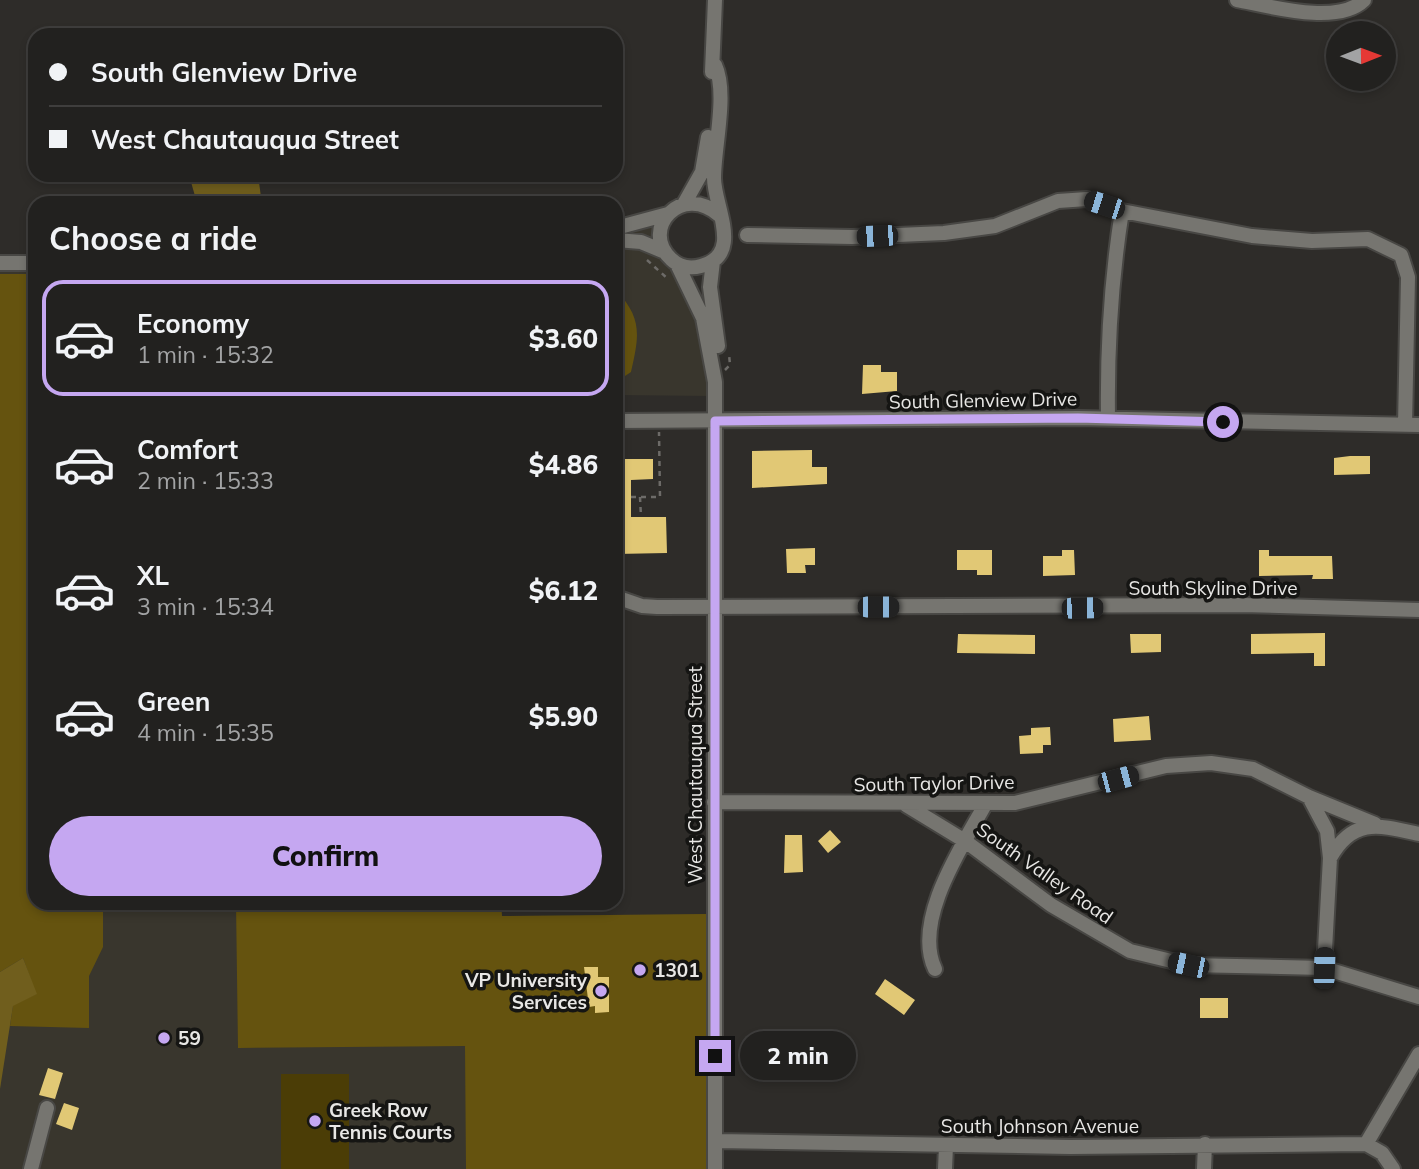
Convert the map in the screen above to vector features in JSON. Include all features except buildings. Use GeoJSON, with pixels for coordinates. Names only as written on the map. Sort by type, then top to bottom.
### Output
{"type":"FeatureCollection","features":[{"type":"Feature","properties":{"kind":"street","name":"West Chautauqua Street"},"geometry":{"type":"LineString","coordinates":[[684,204],[704,163],[715,65],[715,0]]}},
{"type":"Feature","properties":{"kind":"street"},"geometry":{"type":"LineString","coordinates":[[1237,0],[1304,12],[1339,12],[1364,0]]}},
{"type":"Feature","properties":{"kind":"street","name":"West Chautauqua Street"},"geometry":{"type":"LineString","coordinates":[[715,65],[718,73],[718,107],[714,180],[725,239],[722,251],[713,261],[710,287],[718,354],[719,374],[715,382]]}},
{"type":"Feature","properties":{"kind":"street"},"geometry":{"type":"LineString","coordinates":[[747,234],[852,237],[944,233],[995,226],[1058,201],[1087,200],[1122,211],[1252,236],[1312,241],[1368,239],[1401,255],[1408,277],[1412,425]]}},
{"type":"Feature","properties":{"kind":"street"},"geometry":{"type":"LineString","coordinates":[[623,226],[668,214],[684,204],[703,204],[719,215]]}},
{"type":"Feature","properties":{"kind":"street"},"geometry":{"type":"LineString","coordinates":[[1108,418],[1111,276],[1122,211]]}},
{"type":"Feature","properties":{"kind":"street"},"geometry":{"type":"LineString","coordinates":[[665,252],[660,233],[668,214]]}},
{"type":"Feature","properties":{"kind":"street"},"geometry":{"type":"LineString","coordinates":[[623,241],[641,242],[665,252]]}},
{"type":"Feature","properties":{"kind":"street","name":"West Chautauqua Street"},"geometry":{"type":"LineString","coordinates":[[665,252],[677,264],[703,318],[715,382],[715,1169]]}},
{"type":"Feature","properties":{"kind":"street"},"geometry":{"type":"LineString","coordinates":[[677,264],[693,268],[713,261]]}},
{"type":"Feature","properties":{"kind":"street"},"geometry":{"type":"LineString","coordinates":[[0,263],[28,263]]}},
{"type":"Feature","properties":{"kind":"street","name":"South Glenview Drive"},"geometry":{"type":"LineString","coordinates":[[623,421],[1108,418],[1412,425]]}},
{"type":"Feature","properties":{"kind":"street","name":"South Skyline Drive"},"geometry":{"type":"LineString","coordinates":[[623,599],[642,606],[1242,606],[1419,610]]}},
{"type":"Feature","properties":{"kind":"street","name":"South Taylor Drive"},"geometry":{"type":"LineString","coordinates":[[714,802],[1015,803],[1166,766],[1211,763],[1253,769],[1309,797],[1375,824]]}},
{"type":"Feature","properties":{"kind":"street"},"geometry":{"type":"LineString","coordinates":[[1309,797],[1327,831],[1329,858],[1324,968]]}},
{"type":"Feature","properties":{"kind":"street","name":"South Valley Road"},"geometry":{"type":"LineString","coordinates":[[902,803],[965,841],[1051,905],[1130,951],[1188,965],[1324,968],[1419,997]]}},
{"type":"Feature","properties":{"kind":"street"},"geometry":{"type":"LineString","coordinates":[[935,969],[930,958],[930,925],[939,896],[986,803]]}},
{"type":"Feature","properties":{"kind":"street"},"geometry":{"type":"LineString","coordinates":[[1329,858],[1339,841],[1350,833],[1375,824],[1419,834]]}},
{"type":"Feature","properties":{"kind":"street"},"geometry":{"type":"LineString","coordinates":[[1393,1169],[1382,1153],[1366,1144],[1419,1054]]}},
{"type":"Feature","properties":{"kind":"street"},"geometry":{"type":"LineString","coordinates":[[31,1169],[47,1108]]}},
{"type":"Feature","properties":{"kind":"street","name":"South Johnson Avenue"},"geometry":{"type":"LineString","coordinates":[[715,1141],[946,1146],[1366,1144]]}},
{"type":"Feature","properties":{"kind":"street"},"geometry":{"type":"LineString","coordinates":[[1204,1169],[1205,1144]]}},
{"type":"Feature","properties":{"kind":"street"},"geometry":{"type":"LineString","coordinates":[[945,1169],[946,1146]]}},
{"type":"Feature","properties":{"kind":"path"},"geometry":{"type":"LineString","coordinates":[[642,257],[659,267],[676,289]]}},
{"type":"Feature","properties":{"kind":"path"},"geometry":{"type":"LineString","coordinates":[[631,497],[660,497],[659,432]]}},
{"type":"Feature","properties":{"kind":"path"},"geometry":{"type":"LineString","coordinates":[[640,497],[641,517]]}},
{"type":"Feature","properties":{"kind":"shaded area"},"geometry":{"type":"Polygon","coordinates":[[[191,182],[259,182],[261,196],[195,196],[191,182]]]}},
{"type":"Feature","properties":{"kind":"shaded area"},"geometry":{"type":"Polygon","coordinates":[[[652,215],[653,238],[687,294],[702,332],[710,396],[623,395],[623,221],[652,215]]]}},
{"type":"Feature","properties":{"kind":"shaded area"},"geometry":{"type":"Polygon","coordinates":[[[0,255],[28,255],[28,910],[502,910],[502,916],[706,914],[707,1169],[0,1169],[0,255]]]}},
{"type":"Feature","properties":{"kind":"shaded area"},"geometry":{"type":"Polygon","coordinates":[[[0,274],[28,274],[28,910],[105,910],[103,947],[89,976],[89,1028],[10,1026],[13,1005],[36,994],[23,958],[0,972],[0,274]]]}},
{"type":"Feature","properties":{"kind":"shaded area"},"geometry":{"type":"Polygon","coordinates":[[[623,298],[631,310],[637,328],[631,372],[623,377],[623,298]]]}},
{"type":"Feature","properties":{"kind":"shaded area"},"geometry":{"type":"Polygon","coordinates":[[[236,910],[502,910],[502,916],[706,914],[707,1169],[466,1169],[465,1046],[238,1048],[236,910]]]}},
{"type":"Feature","properties":{"kind":"shaded area"},"geometry":{"type":"Polygon","coordinates":[[[23,958],[37,994],[13,1006],[0,1089],[0,972],[23,958]]]}},
{"type":"Feature","properties":{"kind":"shaded area","name":"Greek Row Tennis Courts"},"geometry":{"type":"Polygon","coordinates":[[[281,1074],[349,1074],[349,1169],[281,1169],[281,1074]]]}},
{"type":"Feature","properties":{"kind":"place","name":"1301"},"geometry":{"type":"Point","coordinates":[640,970]}},
{"type":"Feature","properties":{"kind":"place","name":"VP University Services"},"geometry":{"type":"Point","coordinates":[601,991]}},
{"type":"Feature","properties":{"kind":"place","name":"59"},"geometry":{"type":"Point","coordinates":[164,1038]}},
{"type":"Feature","properties":{"kind":"place","name":"Greek Row Tennis Courts"},"geometry":{"type":"Point","coordinates":[315,1121]}},
{"type":"Feature","properties":{"kind":"route"},"geometry":{"type":"LineString","coordinates":[[715,1056],[715,421],[1108,418],[1223,422]]}}]}
